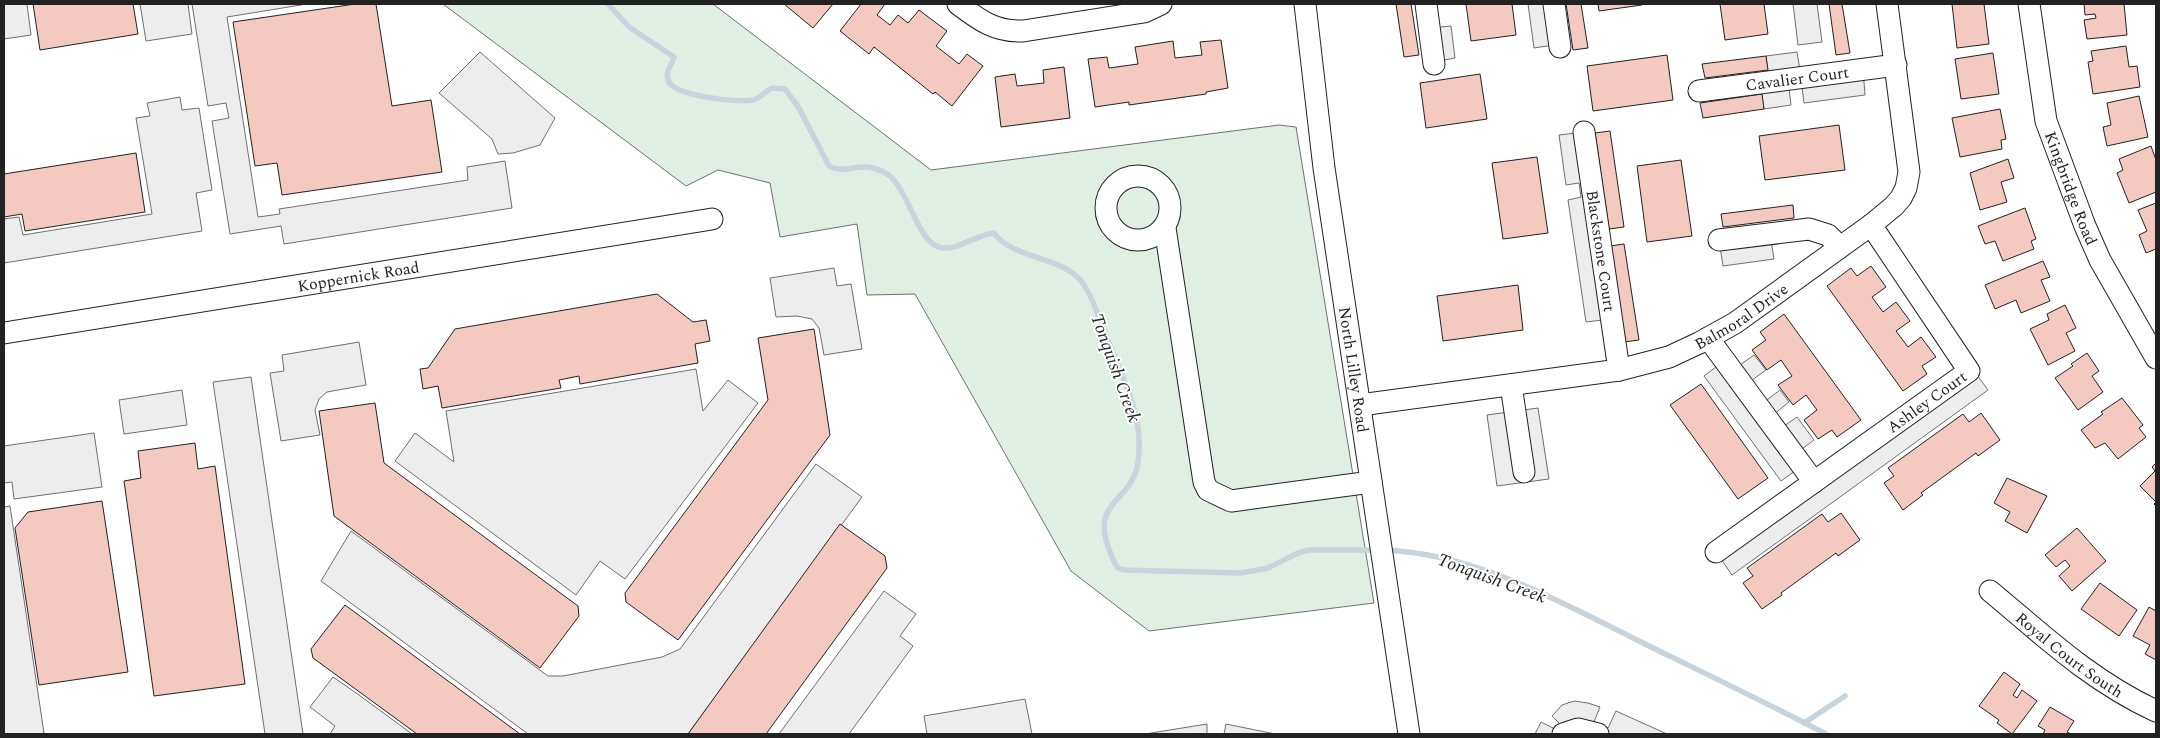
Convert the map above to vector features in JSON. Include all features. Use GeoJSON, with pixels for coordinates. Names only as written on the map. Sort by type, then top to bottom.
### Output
{"type":"FeatureCollection","features":[{"type":"Feature","properties":{"kind":"street"},"geometry":{"type":"LineString","coordinates":[[958,4],[993,28],[1009,32],[1023,32],[1144,12],[1161,4]]}},
{"type":"Feature","properties":{"kind":"street","name":"North Lilley Road"},"geometry":{"type":"LineString","coordinates":[[1305,4],[1324,168],[1409,734]]}},
{"type":"Feature","properties":{"kind":"street"},"geometry":{"type":"LineString","coordinates":[[1426,4],[1434,64]]}},
{"type":"Feature","properties":{"kind":"street"},"geometry":{"type":"LineString","coordinates":[[1554,4],[1560,48]]}},
{"type":"Feature","properties":{"kind":"street","name":"Balmoral Drive"},"geometry":{"type":"LineString","coordinates":[[1360,405],[1619,370],[1669,357],[1735,323],[1871,225],[1901,198],[1906,188],[1909,172],[1887,4]]}},
{"type":"Feature","properties":{"kind":"street","name":"Kingbridge Road"},"geometry":{"type":"LineString","coordinates":[[2029,4],[2040,85],[2050,130],[2085,226],[2100,260],[2156,358]]}},
{"type":"Feature","properties":{"kind":"street","name":"Cavalier Court"},"geometry":{"type":"LineString","coordinates":[[1699,91],[1896,65]]}},
{"type":"Feature","properties":{"kind":"street","name":"Blackstone Court"},"geometry":{"type":"LineString","coordinates":[[1584,132],[1619,370]]}},
{"type":"Feature","properties":{"kind":"street","name":"Koppernick Road"},"geometry":{"type":"LineString","coordinates":[[4,333],[712,219]]}},
{"type":"Feature","properties":{"kind":"street","name":"Ashley Court"},"geometry":{"type":"LineString","coordinates":[[1716,552],[1969,371],[1871,225]]}},
{"type":"Feature","properties":{"kind":"street"},"geometry":{"type":"LineString","coordinates":[[1165,228],[1204,482],[1208,490],[1231,501],[1371,482]]}},
{"type":"Feature","properties":{"kind":"street"},"geometry":{"type":"LineString","coordinates":[[1719,240],[1810,229],[1828,236],[1840,247]]}},
{"type":"Feature","properties":{"kind":"street"},"geometry":{"type":"LineString","coordinates":[[1708,338],[1814,482]]}},
{"type":"Feature","properties":{"kind":"street"},"geometry":{"type":"LineString","coordinates":[[1511,385],[1524,472]]}},
{"type":"Feature","properties":{"kind":"street","name":"Royal Court South"},"geometry":{"type":"LineString","coordinates":[[1990,591],[2078,666],[2105,684],[2156,711]]}},
{"type":"Feature","properties":{"kind":"street"},"geometry":{"type":"LineString","coordinates":[[1563,734],[1578,729],[1598,734]]}},
{"type":"Feature","properties":{"kind":"green space"},"geometry":{"type":"Polygon","coordinates":[[[443,4],[713,4],[931,170],[1279,125],[1296,127],[1374,603],[1149,631],[1071,571],[915,294],[867,295],[857,224],[780,237],[770,183],[718,170],[686,186],[443,4]]]}},
{"type":"Feature","properties":{"kind":"shaded area"},"geometry":{"type":"Polygon","coordinates":[[[4,4],[27,4],[31,35],[4,39],[4,4]]]}},
{"type":"Feature","properties":{"kind":"shaded area"},"geometry":{"type":"Polygon","coordinates":[[[140,4],[188,4],[192,34],[146,41],[140,4]]]}},
{"type":"Feature","properties":{"kind":"shaded area"},"geometry":{"type":"Polygon","coordinates":[[[192,4],[307,4],[227,17],[258,217],[280,214],[279,209],[468,180],[467,167],[505,161],[512,208],[284,244],[281,226],[230,234],[212,121],[229,118],[226,103],[208,106],[192,4]]]}},
{"type":"Feature","properties":{"kind":"shaded area"},"geometry":{"type":"Polygon","coordinates":[[[1528,4],[1554,4],[1560,44],[1534,48],[1528,4]]]}},
{"type":"Feature","properties":{"kind":"shaded area"},"geometry":{"type":"Polygon","coordinates":[[[1793,4],[1817,4],[1822,42],[1798,45],[1793,4]]]}},
{"type":"Feature","properties":{"kind":"shaded area"},"geometry":{"type":"Polygon","coordinates":[[[1451,26],[1455,58],[1434,62],[1429,28],[1451,26]]]}},
{"type":"Feature","properties":{"kind":"shaded area"},"geometry":{"type":"Polygon","coordinates":[[[480,52],[555,118],[540,145],[513,153],[498,154],[492,139],[439,93],[480,52]]]}},
{"type":"Feature","properties":{"kind":"shaded area"},"geometry":{"type":"Polygon","coordinates":[[[1797,52],[1801,77],[1863,69],[1865,95],[1804,103],[1801,78],[1788,80],[1791,105],[1764,109],[1760,83],[1769,81],[1766,56],[1797,52]]]}},
{"type":"Feature","properties":{"kind":"shaded area"},"geometry":{"type":"Polygon","coordinates":[[[180,97],[182,110],[199,108],[212,190],[196,193],[202,231],[4,263],[4,219],[19,217],[23,235],[152,214],[136,118],[150,116],[147,103],[180,97]]]}},
{"type":"Feature","properties":{"kind":"shaded area"},"geometry":{"type":"Polygon","coordinates":[[[1584,132],[1611,319],[1586,322],[1568,200],[1581,197],[1579,183],[1566,185],[1559,135],[1584,132]]]}},
{"type":"Feature","properties":{"kind":"shaded area"},"geometry":{"type":"Polygon","coordinates":[[[1770,234],[1774,259],[1723,266],[1719,240],[1770,234]]]}},
{"type":"Feature","properties":{"kind":"shaded area"},"geometry":{"type":"Polygon","coordinates":[[[834,268],[837,286],[851,284],[862,349],[824,355],[819,328],[812,319],[797,316],[776,317],[770,278],[834,268]]]}},
{"type":"Feature","properties":{"kind":"shaded area"},"geometry":{"type":"Polygon","coordinates":[[[359,342],[366,385],[327,392],[319,399],[315,410],[320,435],[281,441],[270,373],[284,371],[282,355],[359,342]]]}},
{"type":"Feature","properties":{"kind":"shaded area"},"geometry":{"type":"Polygon","coordinates":[[[1754,355],[1766,370],[1745,385],[1759,406],[1780,390],[1789,402],[1768,419],[1777,431],[1797,417],[1814,440],[1794,455],[1802,466],[1781,481],[1704,376],[1725,360],[1733,370],[1754,355]]]}},
{"type":"Feature","properties":{"kind":"shaded area"},"geometry":{"type":"Polygon","coordinates":[[[1972,368],[1988,390],[1732,575],[1716,552],[1972,368]]]}},
{"type":"Feature","properties":{"kind":"shaded area"},"geometry":{"type":"Polygon","coordinates":[[[696,369],[703,411],[728,380],[758,403],[625,579],[600,561],[576,595],[395,461],[415,433],[454,462],[446,411],[696,369]]]}},
{"type":"Feature","properties":{"kind":"shaded area"},"geometry":{"type":"Polygon","coordinates":[[[251,377],[303,734],[265,734],[213,382],[251,377]]]}},
{"type":"Feature","properties":{"kind":"shaded area"},"geometry":{"type":"Polygon","coordinates":[[[182,390],[187,425],[124,434],[119,400],[182,390]]]}},
{"type":"Feature","properties":{"kind":"shaded area"},"geometry":{"type":"Polygon","coordinates":[[[1538,408],[1549,479],[1497,486],[1487,415],[1538,408]]]}},
{"type":"Feature","properties":{"kind":"shaded area"},"geometry":{"type":"Polygon","coordinates":[[[94,433],[102,487],[14,499],[12,482],[4,483],[4,446],[94,433]]]}},
{"type":"Feature","properties":{"kind":"shaded area"},"geometry":{"type":"Polygon","coordinates":[[[816,464],[862,497],[688,734],[528,734],[321,581],[351,531],[548,676],[563,676],[662,657],[680,649],[816,464]]]}},
{"type":"Feature","properties":{"kind":"shaded area"},"geometry":{"type":"Polygon","coordinates":[[[10,506],[44,733],[39,734],[4,734],[4,507],[10,506]]]}},
{"type":"Feature","properties":{"kind":"shaded area"},"geometry":{"type":"Polygon","coordinates":[[[884,591],[916,614],[900,636],[913,646],[849,734],[779,734],[884,591]]]}},
{"type":"Feature","properties":{"kind":"shaded area"},"geometry":{"type":"Polygon","coordinates":[[[333,677],[412,734],[330,734],[335,726],[310,707],[333,677]]]}},
{"type":"Feature","properties":{"kind":"shaded area"},"geometry":{"type":"Polygon","coordinates":[[[1025,699],[1032,734],[927,734],[924,716],[1025,699]]]}},
{"type":"Feature","properties":{"kind":"shaded area"},"geometry":{"type":"Polygon","coordinates":[[[1574,701],[1600,707],[1594,722],[1608,728],[1616,711],[1667,734],[1535,734],[1541,722],[1559,731],[1561,725],[1552,716],[1562,705],[1574,701]]]}},
{"type":"Feature","properties":{"kind":"shaded area"},"geometry":{"type":"Polygon","coordinates":[[[1207,724],[1207,734],[1145,734],[1207,724]]]}},
{"type":"Feature","properties":{"kind":"shaded area"},"geometry":{"type":"Polygon","coordinates":[[[1226,724],[1275,734],[1224,734],[1226,724]]]}},
{"type":"Feature","properties":{"kind":"building"},"geometry":{"type":"Polygon","coordinates":[[[33,4],[133,4],[138,34],[40,50],[33,4]]]}},
{"type":"Feature","properties":{"kind":"building"},"geometry":{"type":"Polygon","coordinates":[[[355,4],[376,4],[392,106],[431,100],[442,172],[282,195],[277,163],[255,166],[233,22],[355,4]]]}},
{"type":"Feature","properties":{"kind":"building"},"geometry":{"type":"Polygon","coordinates":[[[784,4],[833,4],[813,28],[784,4]]]}},
{"type":"Feature","properties":{"kind":"building"},"geometry":{"type":"Polygon","coordinates":[[[861,4],[885,4],[877,15],[890,25],[898,15],[908,23],[919,10],[947,31],[936,46],[959,64],[967,54],[983,66],[952,106],[935,92],[933,94],[874,47],[869,54],[840,31],[861,4]]]}},
{"type":"Feature","properties":{"kind":"building"},"geometry":{"type":"Polygon","coordinates":[[[1396,4],[1411,4],[1419,55],[1404,57],[1396,4]]]}},
{"type":"Feature","properties":{"kind":"building"},"geometry":{"type":"Polygon","coordinates":[[[1466,4],[1512,4],[1516,35],[1471,41],[1466,4]]]}},
{"type":"Feature","properties":{"kind":"building"},"geometry":{"type":"Polygon","coordinates":[[[1566,4],[1581,4],[1588,48],[1573,50],[1566,4]]]}},
{"type":"Feature","properties":{"kind":"building"},"geometry":{"type":"Polygon","coordinates":[[[1598,4],[1642,4],[1642,5],[1599,11],[1598,4]]]}},
{"type":"Feature","properties":{"kind":"building"},"geometry":{"type":"Polygon","coordinates":[[[1720,4],[1764,4],[1768,34],[1725,40],[1720,4]]]}},
{"type":"Feature","properties":{"kind":"building"},"geometry":{"type":"Polygon","coordinates":[[[1829,4],[1842,4],[1850,53],[1836,55],[1829,4]]]}},
{"type":"Feature","properties":{"kind":"building"},"geometry":{"type":"Polygon","coordinates":[[[1952,4],[1984,4],[1989,44],[1957,48],[1952,4]]]}},
{"type":"Feature","properties":{"kind":"building"},"geometry":{"type":"Polygon","coordinates":[[[2084,4],[2124,4],[2127,35],[2087,39],[2084,20],[2096,18],[2095,14],[2085,15],[2084,4]]]}},
{"type":"Feature","properties":{"kind":"building"},"geometry":{"type":"Polygon","coordinates":[[[1221,40],[1228,88],[1206,92],[1206,94],[1129,105],[1129,102],[1095,107],[1088,59],[1107,57],[1109,68],[1138,64],[1135,47],[1173,41],[1175,58],[1202,55],[1200,42],[1221,40]]]}},
{"type":"Feature","properties":{"kind":"building"},"geometry":{"type":"Polygon","coordinates":[[[2126,46],[2129,67],[2137,66],[2140,87],[2093,94],[2088,62],[2093,61],[2091,51],[2126,46]]]}},
{"type":"Feature","properties":{"kind":"building"},"geometry":{"type":"Polygon","coordinates":[[[1993,53],[1999,94],[1961,99],[1955,59],[1993,53]]]}},
{"type":"Feature","properties":{"kind":"building"},"geometry":{"type":"Polygon","coordinates":[[[1667,55],[1673,100],[1593,111],[1587,66],[1667,55]]]}},
{"type":"Feature","properties":{"kind":"building"},"geometry":{"type":"Polygon","coordinates":[[[1766,56],[1768,70],[1705,78],[1702,64],[1766,56]]]}},
{"type":"Feature","properties":{"kind":"building"},"geometry":{"type":"Polygon","coordinates":[[[1064,67],[1070,118],[1001,127],[995,77],[1015,74],[1017,86],[1044,83],[1043,70],[1064,67]]]}},
{"type":"Feature","properties":{"kind":"building"},"geometry":{"type":"Polygon","coordinates":[[[1480,74],[1487,119],[1426,128],[1420,83],[1480,74]]]}},
{"type":"Feature","properties":{"kind":"building"},"geometry":{"type":"Polygon","coordinates":[[[1762,94],[1764,109],[1703,118],[1700,103],[1762,94]]]}},
{"type":"Feature","properties":{"kind":"building"},"geometry":{"type":"Polygon","coordinates":[[[2139,96],[2148,137],[2107,146],[2103,127],[2111,125],[2107,103],[2139,96]]]}},
{"type":"Feature","properties":{"kind":"building"},"geometry":{"type":"Polygon","coordinates":[[[2000,109],[2006,139],[2001,140],[2002,149],[1960,157],[1952,118],[2000,109]]]}},
{"type":"Feature","properties":{"kind":"building"},"geometry":{"type":"Polygon","coordinates":[[[1839,125],[1845,170],[1765,180],[1759,136],[1839,125]]]}},
{"type":"Feature","properties":{"kind":"building"},"geometry":{"type":"Polygon","coordinates":[[[1610,131],[1624,227],[1609,229],[1595,133],[1610,131]]]}},
{"type":"Feature","properties":{"kind":"building"},"geometry":{"type":"Polygon","coordinates":[[[2151,146],[2156,160],[2156,192],[2129,203],[2117,173],[2123,170],[2119,159],[2151,146]]]}},
{"type":"Feature","properties":{"kind":"building"},"geometry":{"type":"Polygon","coordinates":[[[136,153],[145,212],[25,231],[22,214],[4,217],[4,174],[136,153]]]}},
{"type":"Feature","properties":{"kind":"building"},"geometry":{"type":"Polygon","coordinates":[[[1537,157],[1548,233],[1503,239],[1492,163],[1537,157]]]}},
{"type":"Feature","properties":{"kind":"building"},"geometry":{"type":"Polygon","coordinates":[[[2008,159],[2014,178],[2001,182],[2007,202],[1980,210],[1970,173],[2008,159]]]}},
{"type":"Feature","properties":{"kind":"building"},"geometry":{"type":"Polygon","coordinates":[[[1681,160],[1692,236],[1647,242],[1637,166],[1681,160]]]}},
{"type":"Feature","properties":{"kind":"building"},"geometry":{"type":"Polygon","coordinates":[[[2156,203],[2156,249],[2146,253],[2139,235],[2147,231],[2138,210],[2156,203]]]}},
{"type":"Feature","properties":{"kind":"building"},"geometry":{"type":"Polygon","coordinates":[[[1793,205],[1794,218],[1723,227],[1721,214],[1793,205]]]}},
{"type":"Feature","properties":{"kind":"building"},"geometry":{"type":"Polygon","coordinates":[[[2025,208],[2036,239],[2031,241],[2034,249],[2003,261],[1995,241],[1985,244],[1978,226],[2025,208]]]}},
{"type":"Feature","properties":{"kind":"building"},"geometry":{"type":"Polygon","coordinates":[[[1624,244],[1639,340],[1624,342],[1610,246],[1624,244]]]}},
{"type":"Feature","properties":{"kind":"building"},"geometry":{"type":"Polygon","coordinates":[[[2043,261],[2050,277],[2041,280],[2050,301],[2021,313],[2016,300],[1995,309],[1985,285],[2043,261]]]}},
{"type":"Feature","properties":{"kind":"building"},"geometry":{"type":"Polygon","coordinates":[[[1871,266],[1886,287],[1872,297],[1883,312],[1896,302],[1910,321],[1896,331],[1908,347],[1921,337],[1936,357],[1922,366],[1927,374],[1903,391],[1827,286],[1851,268],[1857,276],[1871,266]]]}},
{"type":"Feature","properties":{"kind":"building"},"geometry":{"type":"Polygon","coordinates":[[[1518,285],[1523,330],[1443,341],[1437,296],[1518,285]]]}},
{"type":"Feature","properties":{"kind":"building"},"geometry":{"type":"Polygon","coordinates":[[[657,294],[693,322],[706,320],[710,341],[695,344],[698,363],[580,384],[579,376],[559,380],[561,388],[442,408],[438,386],[423,389],[420,369],[428,368],[455,329],[657,294]]]}},
{"type":"Feature","properties":{"kind":"building"},"geometry":{"type":"Polygon","coordinates":[[[2065,305],[2076,328],[2066,333],[2075,351],[2048,365],[2030,329],[2049,320],[2047,314],[2065,305]]]}},
{"type":"Feature","properties":{"kind":"building"},"geometry":{"type":"Polygon","coordinates":[[[1784,314],[1861,420],[1837,437],[1832,430],[1818,439],[1804,420],[1817,410],[1806,395],[1793,405],[1778,385],[1792,376],[1781,360],[1767,370],[1752,350],[1766,340],[1760,332],[1784,314]]]}},
{"type":"Feature","properties":{"kind":"building"},"geometry":{"type":"Polygon","coordinates":[[[814,329],[830,435],[678,640],[626,602],[625,593],[768,400],[758,338],[814,329]]]}},
{"type":"Feature","properties":{"kind":"building"},"geometry":{"type":"Polygon","coordinates":[[[2087,353],[2099,371],[2092,376],[2103,392],[2078,410],[2055,378],[2073,366],[2071,364],[2087,353]]]}},
{"type":"Feature","properties":{"kind":"building"},"geometry":{"type":"Polygon","coordinates":[[[1701,384],[1768,478],[1738,499],[1670,405],[1701,384]]]}},
{"type":"Feature","properties":{"kind":"building"},"geometry":{"type":"Polygon","coordinates":[[[2122,398],[2143,425],[2139,428],[2146,437],[2118,459],[2105,443],[2095,448],[2081,430],[2103,414],[2101,412],[2122,398]]]}},
{"type":"Feature","properties":{"kind":"building"},"geometry":{"type":"Polygon","coordinates":[[[375,403],[384,463],[578,606],[579,616],[540,668],[334,516],[319,411],[375,403]]]}},
{"type":"Feature","properties":{"kind":"building"},"geometry":{"type":"Polygon","coordinates":[[[1981,413],[2000,440],[1978,456],[1976,453],[1921,493],[1923,495],[1903,510],[1884,483],[1894,476],[1888,468],[1963,414],[1969,422],[1981,413]]]}},
{"type":"Feature","properties":{"kind":"building"},"geometry":{"type":"Polygon","coordinates":[[[195,443],[198,469],[215,466],[245,684],[154,696],[124,481],[141,478],[138,451],[195,443]]]}},
{"type":"Feature","properties":{"kind":"building"},"geometry":{"type":"Polygon","coordinates":[[[2156,463],[2156,502],[2140,486],[2155,471],[2152,467],[2156,463]]]}},
{"type":"Feature","properties":{"kind":"building"},"geometry":{"type":"Polygon","coordinates":[[[2007,478],[2047,496],[2027,533],[2005,521],[2010,512],[1994,503],[2007,478]]]}},
{"type":"Feature","properties":{"kind":"building"},"geometry":{"type":"Polygon","coordinates":[[[102,501],[128,672],[39,685],[15,528],[28,512],[102,501]]]}},
{"type":"Feature","properties":{"kind":"building"},"geometry":{"type":"Polygon","coordinates":[[[1841,513],[1860,540],[1838,556],[1836,553],[1762,609],[1743,583],[1753,576],[1747,568],[1822,514],[1828,522],[1841,513]]]}},
{"type":"Feature","properties":{"kind":"building"},"geometry":{"type":"Polygon","coordinates":[[[840,524],[885,556],[887,568],[766,734],[688,734],[840,524]]]}},
{"type":"Feature","properties":{"kind":"building"},"geometry":{"type":"Polygon","coordinates":[[[2077,528],[2106,561],[2072,591],[2059,576],[2070,566],[2065,560],[2056,567],[2045,555],[2077,528]]]}},
{"type":"Feature","properties":{"kind":"building"},"geometry":{"type":"Polygon","coordinates":[[[2100,583],[2137,610],[2119,636],[2081,609],[2100,583]]]}},
{"type":"Feature","properties":{"kind":"building"},"geometry":{"type":"Polygon","coordinates":[[[345,605],[520,734],[417,734],[313,658],[311,649],[345,605]]]}},
{"type":"Feature","properties":{"kind":"building"},"geometry":{"type":"Polygon","coordinates":[[[2149,607],[2156,611],[2156,660],[2145,654],[2150,645],[2133,636],[2149,607]]]}},
{"type":"Feature","properties":{"kind":"building"},"geometry":{"type":"Polygon","coordinates":[[[2004,672],[2020,684],[2013,695],[2017,698],[2022,690],[2037,701],[2012,734],[1997,723],[1999,720],[1979,706],[2004,672]]]}},
{"type":"Feature","properties":{"kind":"building"},"geometry":{"type":"Polygon","coordinates":[[[2050,707],[2074,721],[2067,732],[2071,734],[2043,734],[2045,730],[2038,726],[2050,707]]]}},
{"type":"Feature","properties":{"kind":"waterway","name":"Tonquish Creek"},"geometry":{"type":"LineString","coordinates":[[608,4],[629,27],[674,57],[667,75],[669,82],[674,87],[695,95],[745,101],[756,99],[772,88],[785,89],[799,108],[829,166],[835,169],[870,167],[887,174],[895,181],[920,228],[934,245],[949,248],[994,233],[1003,242],[1015,249],[1054,263],[1067,269],[1077,277],[1086,288],[1092,300],[1124,380],[1137,421],[1139,435],[1138,463],[1132,481],[1114,503],[1105,518],[1106,540],[1112,558],[1118,568],[1124,570],[1241,573],[1268,568],[1298,553],[1309,550],[1376,550]]}},
{"type":"Feature","properties":{"kind":"waterway","name":"Tonquish Creek"},"geometry":{"type":"LineString","coordinates":[[1385,550],[1453,561],[1518,583],[1582,612],[1826,734]]}},
{"type":"Feature","properties":{"kind":"waterway"},"geometry":{"type":"LineString","coordinates":[[1804,723],[1845,696]]}}]}
